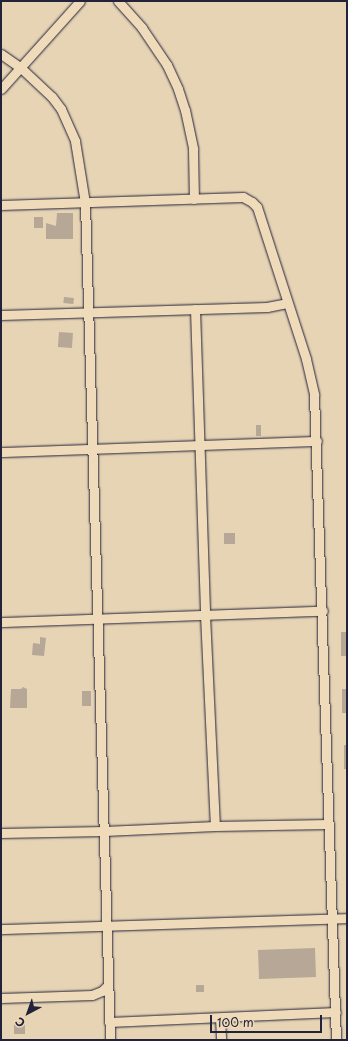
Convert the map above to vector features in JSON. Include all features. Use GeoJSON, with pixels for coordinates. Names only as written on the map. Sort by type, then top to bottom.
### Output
{"type":"FeatureCollection","features":[{"type":"Feature","properties":{"kind":"street"},"geometry":{"type":"LineString","coordinates":[[1,89],[80,1]]}},
{"type":"Feature","properties":{"kind":"street"},"geometry":{"type":"LineString","coordinates":[[118,1],[142,28],[167,65],[178,89],[185,110],[193,149],[194,199]]}},
{"type":"Feature","properties":{"kind":"street"},"geometry":{"type":"LineString","coordinates":[[1,54],[21,68],[52,98],[67,122],[78,154],[85,203],[110,1040]]}},
{"type":"Feature","properties":{"kind":"street"},"geometry":{"type":"LineString","coordinates":[[1,205],[242,197],[252,202],[257,208],[312,379],[317,441],[336,1040]]}},
{"type":"Feature","properties":{"kind":"street"},"geometry":{"type":"LineString","coordinates":[[1,315],[267,307],[287,303]]}},
{"type":"Feature","properties":{"kind":"street"},"geometry":{"type":"LineString","coordinates":[[195,309],[201,446],[205,615],[215,826]]}},
{"type":"Feature","properties":{"kind":"street"},"geometry":{"type":"LineString","coordinates":[[1,452],[317,441]]}},
{"type":"Feature","properties":{"kind":"street"},"geometry":{"type":"LineString","coordinates":[[1,622],[323,611]]}},
{"type":"Feature","properties":{"kind":"street"},"geometry":{"type":"LineString","coordinates":[[1,833],[104,832],[215,826],[328,824]]}},
{"type":"Feature","properties":{"kind":"street"},"geometry":{"type":"LineString","coordinates":[[1,929],[107,924],[347,918]]}},
{"type":"Feature","properties":{"kind":"street"},"geometry":{"type":"LineString","coordinates":[[1,1006],[4,998],[92,995],[102,991],[108,985]]}},
{"type":"Feature","properties":{"kind":"street"},"geometry":{"type":"LineString","coordinates":[[110,1022],[336,1012]]}},
{"type":"Feature","properties":{"kind":"street"},"geometry":{"type":"LineString","coordinates":[[220,1018],[221,1040]]}},
{"type":"Feature","properties":{"kind":"building"},"geometry":{"type":"Polygon","coordinates":[[[57,213],[73,213],[73,239],[46,239],[46,223],[56,226],[57,213]]]}},
{"type":"Feature","properties":{"kind":"building"},"geometry":{"type":"Polygon","coordinates":[[[34,217],[43,217],[43,228],[34,228],[34,217]]]}},
{"type":"Feature","properties":{"kind":"building"},"geometry":{"type":"Polygon","coordinates":[[[64,297],[74,298],[73,304],[63,303],[64,297]]]}},
{"type":"Feature","properties":{"kind":"building"},"geometry":{"type":"Polygon","coordinates":[[[59,332],[73,333],[72,348],[58,347],[59,332]]]}},
{"type":"Feature","properties":{"kind":"building"},"geometry":{"type":"Polygon","coordinates":[[[256,425],[261,425],[261,436],[256,436],[256,425]]]}},
{"type":"Feature","properties":{"kind":"building"},"geometry":{"type":"Polygon","coordinates":[[[224,533],[235,533],[235,544],[224,544],[224,533]]]}},
{"type":"Feature","properties":{"kind":"building"},"geometry":{"type":"Polygon","coordinates":[[[341,632],[347,632],[347,656],[341,656],[341,632]]]}},
{"type":"Feature","properties":{"kind":"building"},"geometry":{"type":"Polygon","coordinates":[[[40,637],[46,638],[44,656],[32,655],[33,643],[40,644],[40,637]]]}},
{"type":"Feature","properties":{"kind":"building"},"geometry":{"type":"Polygon","coordinates":[[[23,687],[27,689],[27,708],[10,708],[11,689],[21,689],[23,687]]]}},
{"type":"Feature","properties":{"kind":"building"},"geometry":{"type":"Polygon","coordinates":[[[342,689],[347,689],[347,713],[342,713],[342,689]]]}},
{"type":"Feature","properties":{"kind":"building"},"geometry":{"type":"Polygon","coordinates":[[[82,691],[91,691],[91,706],[82,706],[82,691]]]}},
{"type":"Feature","properties":{"kind":"building"},"geometry":{"type":"Polygon","coordinates":[[[344,745],[347,745],[347,769],[344,769],[344,745]]]}},
{"type":"Feature","properties":{"kind":"building"},"geometry":{"type":"Polygon","coordinates":[[[315,948],[316,977],[259,979],[258,950],[315,948]]]}},
{"type":"Feature","properties":{"kind":"building"},"geometry":{"type":"Polygon","coordinates":[[[196,985],[204,985],[204,992],[196,992],[196,985]]]}},
{"type":"Feature","properties":{"kind":"building"},"geometry":{"type":"Polygon","coordinates":[[[14,1022],[25,1022],[25,1034],[14,1034],[14,1022]]]}}]}
